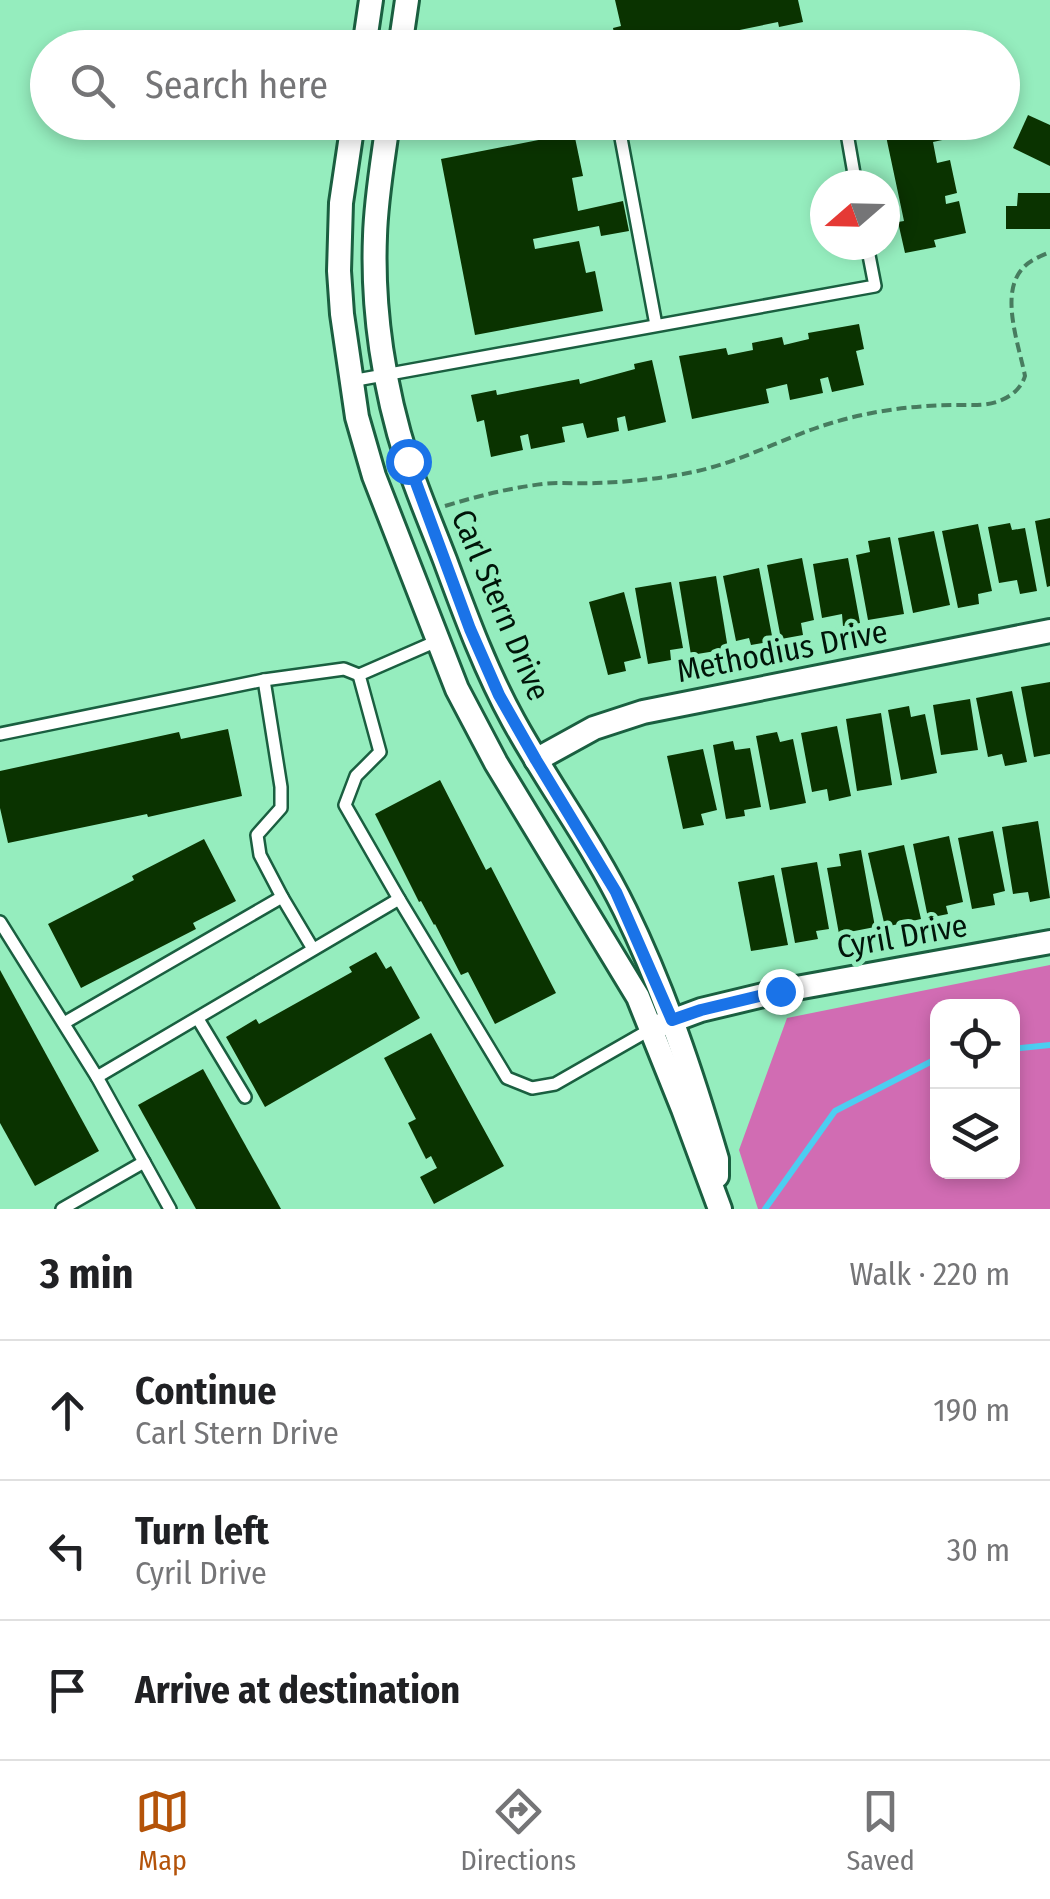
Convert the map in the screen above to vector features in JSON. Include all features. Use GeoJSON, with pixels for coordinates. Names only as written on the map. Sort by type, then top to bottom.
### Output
{"type":"FeatureCollection","features":[{"type":"Feature","properties":{"kind":"street"},"geometry":{"type":"LineString","coordinates":[[367,30],[371,0]]}},
{"type":"Feature","properties":{"kind":"street"},"geometry":{"type":"LineString","coordinates":[[403,30],[408,0]]}},
{"type":"Feature","properties":{"kind":"street"},"geometry":{"type":"LineString","coordinates":[[350,140],[341,203],[344,332],[358,417],[374,476],[457,689],[496,763],[638,997],[662,1025],[716,1159],[719,1204]]}},
{"type":"Feature","properties":{"kind":"street","name":"Carl Stern Drive"},"geometry":{"type":"LineString","coordinates":[[386,140],[374,266],[386,375],[408,461],[470,629],[499,695],[624,909],[662,1025]]}},
{"type":"Feature","properties":{"kind":"street","name":"Methodius Drive"},"geometry":{"type":"LineString","coordinates":[[536,760],[594,728],[643,712],[1050,630]]}},
{"type":"Feature","properties":{"kind":"street","name":"Cyril Drive"},"geometry":{"type":"LineString","coordinates":[[662,1025],[701,1010],[780,991],[1050,942]]}},
{"type":"Feature","properties":{"kind":"lane"},"geometry":{"type":"LineString","coordinates":[[621,140],[656,326]]}},
{"type":"Feature","properties":{"kind":"lane"},"geometry":{"type":"LineString","coordinates":[[848,140],[853,170]]}},
{"type":"Feature","properties":{"kind":"lane"},"geometry":{"type":"LineString","coordinates":[[351,381],[875,286],[871,260]]}},
{"type":"Feature","properties":{"kind":"lane"},"geometry":{"type":"LineString","coordinates":[[0,734],[264,680],[344,669],[360,676],[437,641]]}},
{"type":"Feature","properties":{"kind":"lane"},"geometry":{"type":"LineString","coordinates":[[360,676],[380,752],[356,776],[346,805],[398,900],[507,1078],[532,1088],[556,1084],[662,1025]]}},
{"type":"Feature","properties":{"kind":"lane"},"geometry":{"type":"LineString","coordinates":[[264,680],[282,787],[280,808],[257,834],[260,855],[314,950]]}},
{"type":"Feature","properties":{"kind":"lane"},"geometry":{"type":"LineString","coordinates":[[64,1024],[282,897]]}},
{"type":"Feature","properties":{"kind":"lane"},"geometry":{"type":"LineString","coordinates":[[97,1077],[398,900]]}},
{"type":"Feature","properties":{"kind":"lane"},"geometry":{"type":"LineString","coordinates":[[0,922],[97,1077],[170,1209]]}},
{"type":"Feature","properties":{"kind":"lane"},"geometry":{"type":"LineString","coordinates":[[198,1019],[245,1097]]}},
{"type":"Feature","properties":{"kind":"lane"},"geometry":{"type":"LineString","coordinates":[[62,1209],[144,1162]]}},
{"type":"Feature","properties":{"kind":"path"},"geometry":{"type":"LineString","coordinates":[[446,506],[501,490],[640,481],[690,473],[826,425],[876,412],[1000,401],[1022,385],[1025,376],[1010,304],[1014,283],[1020,270],[1050,252]]}},
{"type":"Feature","properties":{"kind":"shaded area"},"geometry":{"type":"Polygon","coordinates":[[[1050,965],[1050,1209],[758,1209],[739,1150],[787,1018],[1050,965]]]}},
{"type":"Feature","properties":{"kind":"building"},"geometry":{"type":"Polygon","coordinates":[[[615,0],[798,0],[803,22],[779,27],[778,22],[739,30],[613,30],[621,26],[615,0]]]}},
{"type":"Feature","properties":{"kind":"building"},"geometry":{"type":"Polygon","coordinates":[[[1028,115],[1050,125],[1050,166],[1013,148],[1020,140],[1028,115]]]}},
{"type":"Feature","properties":{"kind":"building"},"geometry":{"type":"Polygon","coordinates":[[[538,140],[575,140],[583,176],[572,178],[578,211],[623,201],[629,231],[601,236],[599,226],[533,239],[535,249],[579,241],[586,273],[595,271],[603,311],[475,335],[441,159],[538,140]]]}},
{"type":"Feature","properties":{"kind":"building"},"geometry":{"type":"Polygon","coordinates":[[[887,140],[942,140],[933,142],[937,163],[950,160],[957,193],[945,196],[946,204],[959,201],[966,233],[934,240],[936,247],[905,253],[900,222],[904,221],[900,170],[893,170],[887,140]]]}},
{"type":"Feature","properties":{"kind":"building"},"geometry":{"type":"Polygon","coordinates":[[[1018,193],[1050,193],[1050,229],[1006,229],[1006,206],[1017,206],[1018,193]]]}},
{"type":"Feature","properties":{"kind":"building"},"geometry":{"type":"Polygon","coordinates":[[[859,324],[864,349],[856,351],[864,385],[832,392],[828,377],[820,379],[823,393],[790,400],[787,384],[766,389],[769,403],[692,419],[679,356],[726,348],[728,355],[753,350],[752,343],[782,337],[784,345],[809,339],[808,333],[859,324]]]}},
{"type":"Feature","properties":{"kind":"building"},"geometry":{"type":"Polygon","coordinates":[[[652,360],[666,422],[628,431],[625,416],[617,418],[619,431],[587,438],[583,423],[562,427],[565,442],[531,449],[528,434],[520,436],[523,450],[491,457],[484,420],[477,422],[471,395],[496,390],[497,395],[579,379],[580,384],[635,369],[634,364],[652,360]]]}},
{"type":"Feature","properties":{"kind":"building"},"geometry":{"type":"Polygon","coordinates":[[[1050,518],[1050,586],[1047,587],[1035,521],[1050,518]]]}},
{"type":"Feature","properties":{"kind":"building"},"geometry":{"type":"Polygon","coordinates":[[[1010,523],[1012,530],[1025,528],[1037,591],[1020,594],[1017,580],[999,583],[988,527],[1010,523]]]}},
{"type":"Feature","properties":{"kind":"building"},"geometry":{"type":"Polygon","coordinates":[[[978,524],[992,591],[978,594],[979,604],[958,608],[942,531],[978,524]]]}},
{"type":"Feature","properties":{"kind":"building"},"geometry":{"type":"Polygon","coordinates":[[[934,531],[950,605],[913,613],[898,538],[934,531]]]}},
{"type":"Feature","properties":{"kind":"building"},"geometry":{"type":"Polygon","coordinates":[[[890,537],[904,614],[868,620],[856,555],[870,552],[868,541],[890,537]]]}},
{"type":"Feature","properties":{"kind":"building"},"geometry":{"type":"Polygon","coordinates":[[[802,558],[814,620],[801,623],[803,635],[781,639],[767,565],[802,558]]]}},
{"type":"Feature","properties":{"kind":"building"},"geometry":{"type":"Polygon","coordinates":[[[848,558],[860,623],[843,626],[842,614],[822,618],[813,564],[848,558]]]}},
{"type":"Feature","properties":{"kind":"building"},"geometry":{"type":"Polygon","coordinates":[[[759,568],[773,641],[751,645],[749,638],[736,641],[723,576],[759,568]]]}},
{"type":"Feature","properties":{"kind":"building"},"geometry":{"type":"Polygon","coordinates":[[[716,576],[728,649],[691,655],[679,582],[716,576]]]}},
{"type":"Feature","properties":{"kind":"building"},"geometry":{"type":"Polygon","coordinates":[[[671,582],[683,648],[670,650],[671,660],[648,664],[635,588],[671,582]]]}},
{"type":"Feature","properties":{"kind":"building"},"geometry":{"type":"Polygon","coordinates":[[[624,592],[641,658],[624,662],[626,671],[608,675],[589,602],[624,592]]]}},
{"type":"Feature","properties":{"kind":"building"},"geometry":{"type":"Polygon","coordinates":[[[1050,682],[1050,754],[1034,757],[1021,687],[1050,682]]]}},
{"type":"Feature","properties":{"kind":"building"},"geometry":{"type":"Polygon","coordinates":[[[1012,691],[1027,762],[1005,766],[1002,754],[988,757],[976,698],[1012,691]]]}},
{"type":"Feature","properties":{"kind":"building"},"geometry":{"type":"Polygon","coordinates":[[[970,699],[978,750],[941,755],[933,705],[970,699]]]}},
{"type":"Feature","properties":{"kind":"building"},"geometry":{"type":"Polygon","coordinates":[[[909,706],[911,717],[925,714],[937,773],[901,780],[888,710],[909,706]]]}},
{"type":"Feature","properties":{"kind":"building"},"geometry":{"type":"Polygon","coordinates":[[[881,713],[892,785],[857,791],[846,719],[881,713]]]}},
{"type":"Feature","properties":{"kind":"building"},"geometry":{"type":"Polygon","coordinates":[[[837,726],[851,796],[829,801],[827,789],[812,792],[801,733],[837,726]]]}},
{"type":"Feature","properties":{"kind":"building"},"geometry":{"type":"Polygon","coordinates":[[[228,729],[242,796],[8,843],[0,808],[0,771],[179,732],[181,739],[228,729]]]}},
{"type":"Feature","properties":{"kind":"building"},"geometry":{"type":"Polygon","coordinates":[[[777,732],[780,742],[793,739],[806,803],[770,810],[756,736],[777,732]]]}},
{"type":"Feature","properties":{"kind":"building"},"geometry":{"type":"Polygon","coordinates":[[[733,741],[735,750],[750,748],[761,807],[744,810],[745,816],[726,819],[713,745],[733,741]]]}},
{"type":"Feature","properties":{"kind":"building"},"geometry":{"type":"Polygon","coordinates":[[[703,749],[717,810],[701,814],[704,825],[683,829],[667,756],[703,749]]]}},
{"type":"Feature","properties":{"kind":"building"},"geometry":{"type":"Polygon","coordinates":[[[440,780],[486,870],[491,867],[556,993],[495,1024],[468,972],[461,975],[419,902],[375,814],[440,780]]]}},
{"type":"Feature","properties":{"kind":"building"},"geometry":{"type":"Polygon","coordinates":[[[1038,821],[1050,898],[1030,902],[1028,892],[1013,894],[1002,827],[1038,821]]]}},
{"type":"Feature","properties":{"kind":"building"},"geometry":{"type":"Polygon","coordinates":[[[993,831],[1005,891],[993,894],[995,905],[972,909],[958,838],[993,831]]]}},
{"type":"Feature","properties":{"kind":"building"},"geometry":{"type":"Polygon","coordinates":[[[949,836],[963,902],[946,906],[948,914],[928,918],[913,844],[949,836]]]}},
{"type":"Feature","properties":{"kind":"building"},"geometry":{"type":"Polygon","coordinates":[[[204,839],[236,901],[193,923],[196,929],[81,988],[48,924],[204,839]]]}},
{"type":"Feature","properties":{"kind":"building"},"geometry":{"type":"Polygon","coordinates":[[[904,845],[921,919],[885,927],[868,853],[904,845]]]}},
{"type":"Feature","properties":{"kind":"building"},"geometry":{"type":"Polygon","coordinates":[[[861,850],[875,927],[839,934],[827,868],[841,866],[839,854],[861,850]]]}},
{"type":"Feature","properties":{"kind":"building"},"geometry":{"type":"Polygon","coordinates":[[[817,862],[829,929],[816,931],[818,939],[795,943],[781,868],[817,862]]]}},
{"type":"Feature","properties":{"kind":"building"},"geometry":{"type":"Polygon","coordinates":[[[774,875],[788,945],[751,951],[738,882],[774,875]]]}},
{"type":"Feature","properties":{"kind":"building"},"geometry":{"type":"Polygon","coordinates":[[[376,952],[386,969],[391,966],[420,1018],[265,1107],[226,1037],[256,1019],[259,1024],[352,972],[349,967],[376,952]]]}},
{"type":"Feature","properties":{"kind":"building"},"geometry":{"type":"Polygon","coordinates":[[[0,970],[99,1151],[35,1186],[0,1123],[0,970]]]}},
{"type":"Feature","properties":{"kind":"building"},"geometry":{"type":"Polygon","coordinates":[[[431,1033],[504,1166],[434,1204],[420,1177],[437,1168],[431,1156],[426,1159],[408,1123],[416,1119],[384,1058],[431,1033]]]}},
{"type":"Feature","properties":{"kind":"building"},"geometry":{"type":"Polygon","coordinates":[[[203,1069],[281,1209],[196,1209],[138,1105],[203,1069]]]}},
{"type":"Feature","properties":{"kind":"waterway"},"geometry":{"type":"LineString","coordinates":[[1020,1048],[1050,1045]]}},
{"type":"Feature","properties":{"kind":"waterway"},"geometry":{"type":"LineString","coordinates":[[765,1209],[835,1111],[930,1062]]}},
{"type":"Feature","properties":{"kind":"route"},"geometry":{"type":"LineString","coordinates":[[408,461],[470,629],[499,695],[616,892],[672,1020],[780,991]]}}]}
